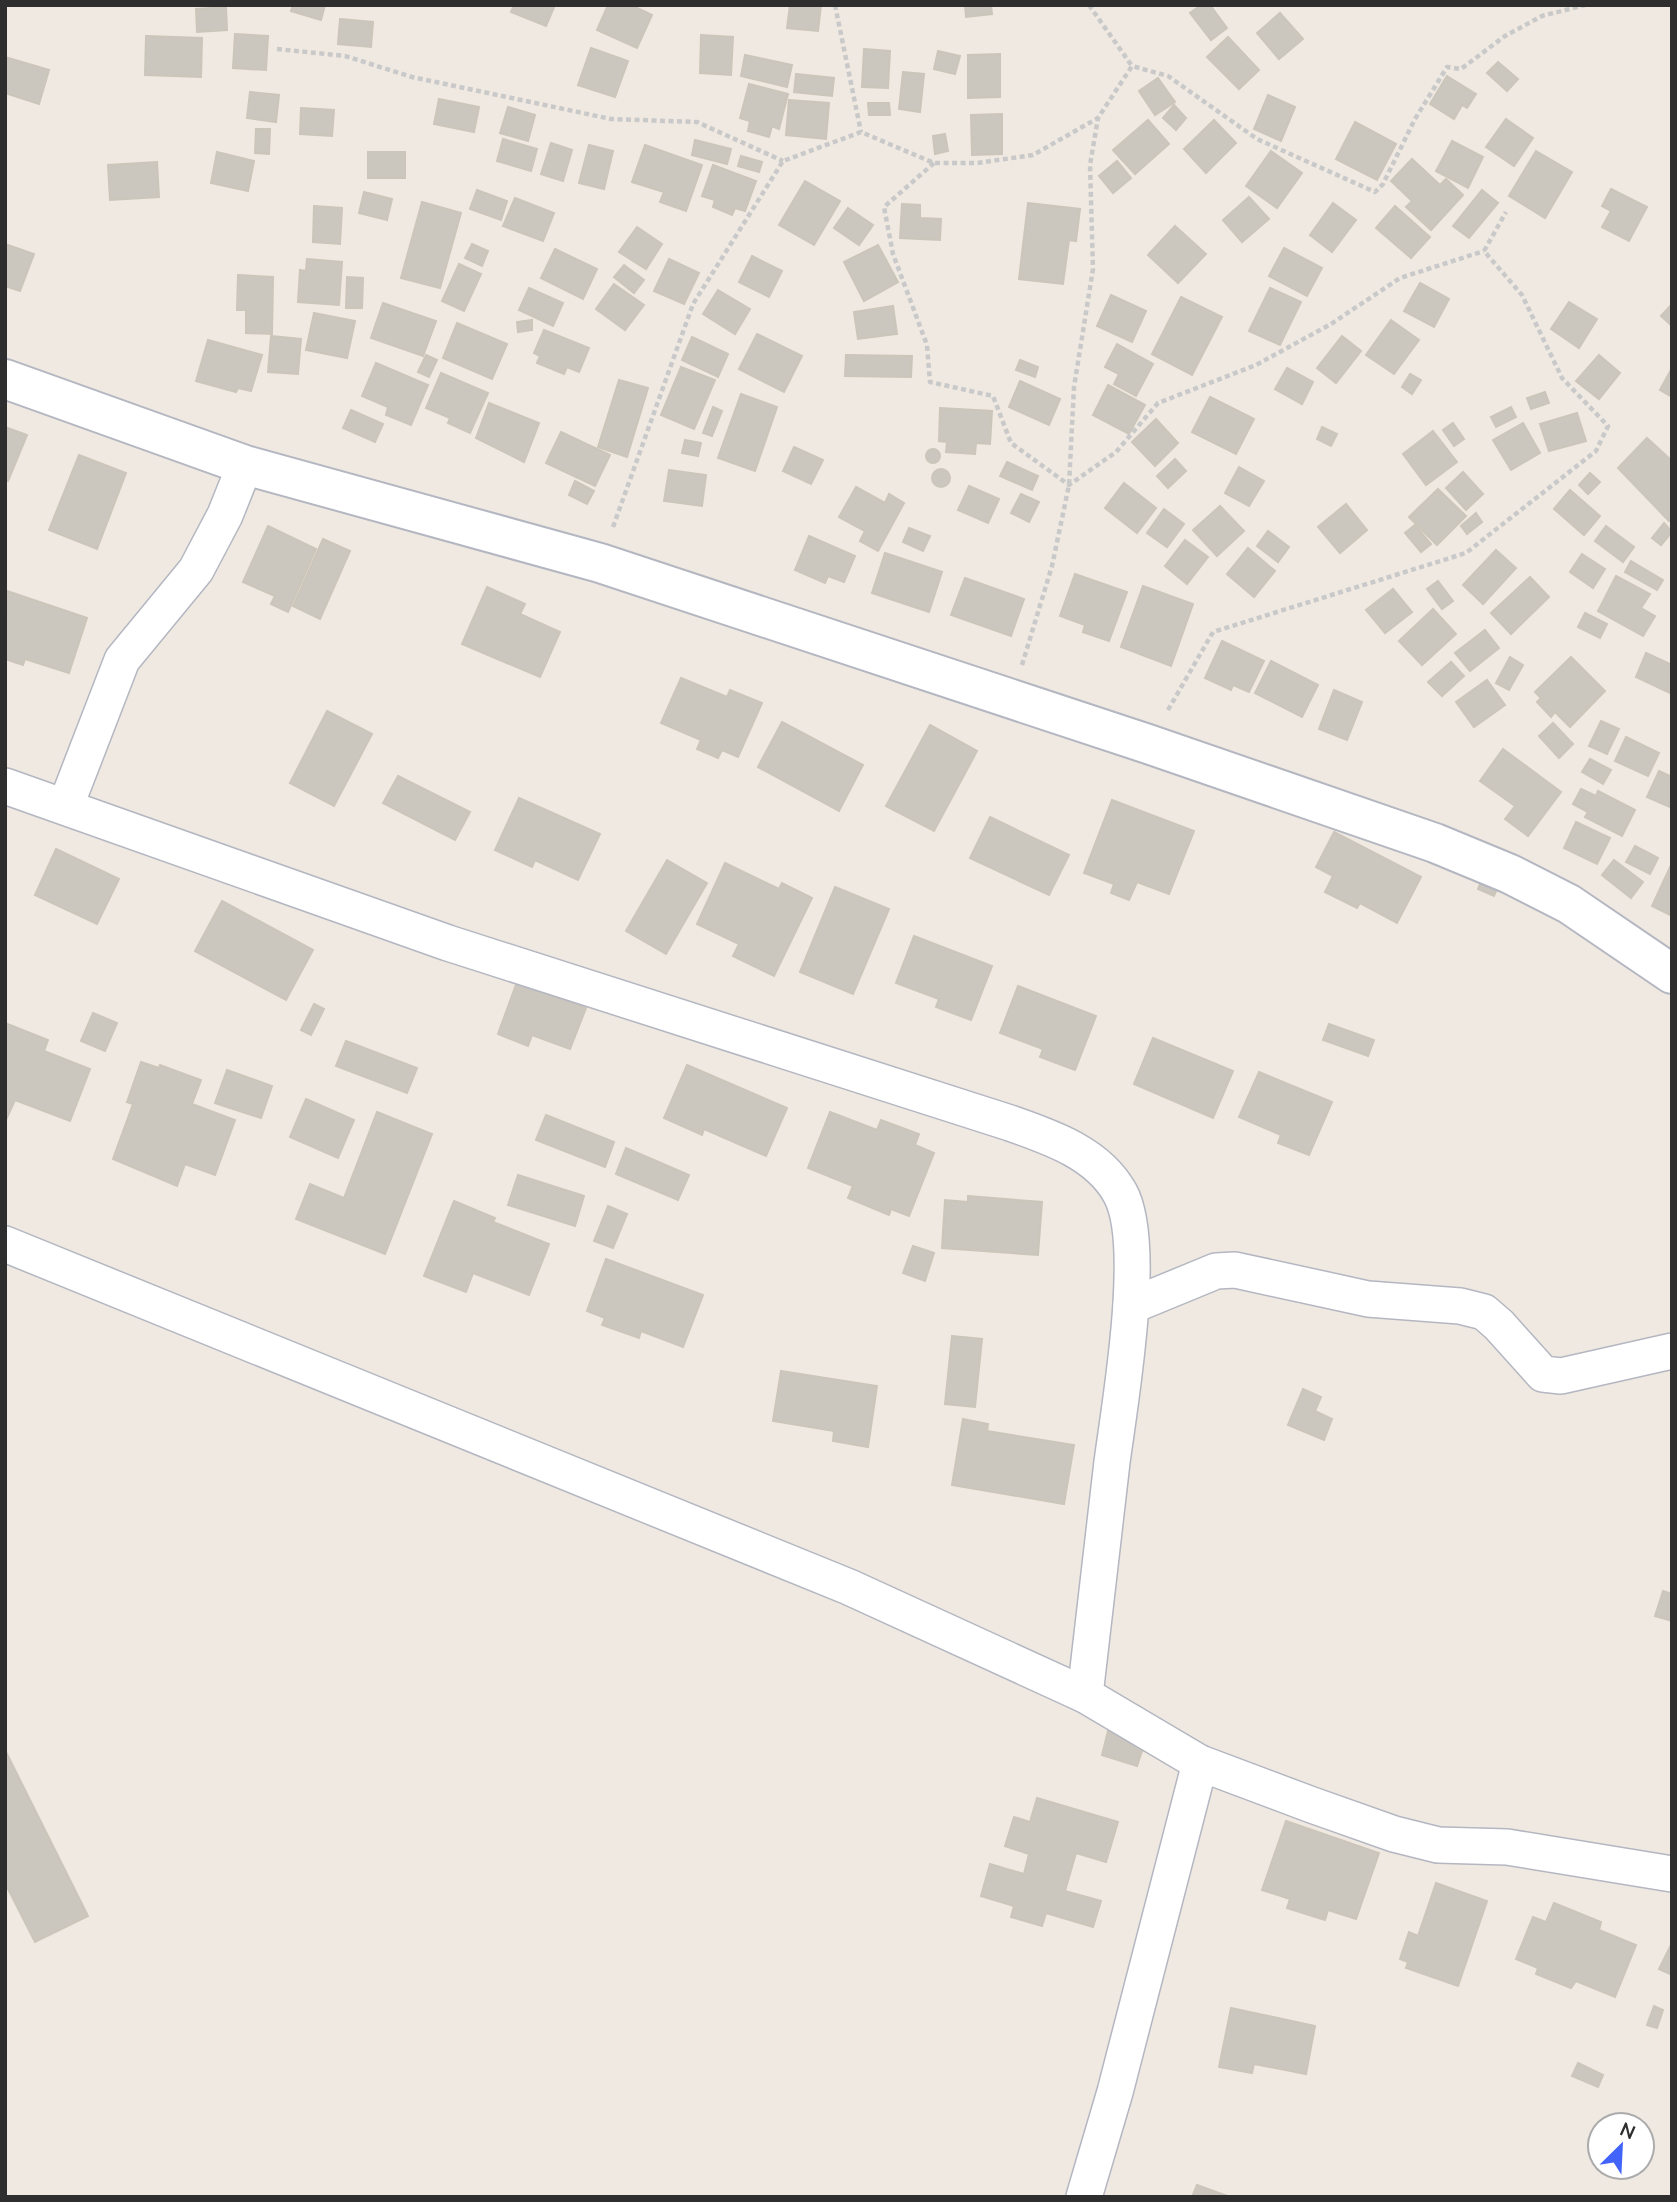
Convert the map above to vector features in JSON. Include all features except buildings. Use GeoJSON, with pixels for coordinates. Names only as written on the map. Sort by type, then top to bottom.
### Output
{"type":"FeatureCollection","features":[{"type":"Feature","properties":{"kind":"street"},"geometry":{"type":"LineString","coordinates":[[5,379],[245,465],[600,563],[1148,744],[1435,843],[1510,874],[1569,904],[1672,974]]}},
{"type":"Feature","properties":{"kind":"street"},"geometry":{"type":"LineString","coordinates":[[66,805],[122,660],[196,570],[225,515],[245,465]]}},
{"type":"Feature","properties":{"kind":"street"},"geometry":{"type":"LineString","coordinates":[[5,786],[66,805],[448,943],[1051,1138],[1093,1160],[1121,1193],[1130,1233],[1131,1307],[1085,1695]]}},
{"type":"Feature","properties":{"kind":"street"},"geometry":{"type":"LineString","coordinates":[[5,1244],[823,1576],[1085,1695],[1200,1763],[1394,1834],[1438,1845],[1507,1847],[1672,1874]]}},
{"type":"Feature","properties":{"kind":"street"},"geometry":{"type":"LineString","coordinates":[[1131,1307],[1216,1271],[1235,1270],[1345,1295],[1460,1306],[1484,1312],[1543,1374],[1561,1376],[1672,1351]]}},
{"type":"Feature","properties":{"kind":"street"},"geometry":{"type":"LineString","coordinates":[[1084,2197],[1115,2092],[1200,1763]]}},
{"type":"Feature","properties":{"kind":"path"},"geometry":{"type":"LineString","coordinates":[[835,5],[861,132]]}},
{"type":"Feature","properties":{"kind":"path"},"geometry":{"type":"LineString","coordinates":[[1089,5],[1132,66],[1168,76],[1257,139],[1375,192],[1383,184],[1415,119],[1447,67],[1461,69],[1505,36],[1542,16],[1585,5]]}},
{"type":"Feature","properties":{"kind":"path"},"geometry":{"type":"LineString","coordinates":[[277,49],[345,56],[412,77],[611,120],[697,122],[782,161]]}},
{"type":"Feature","properties":{"kind":"path"},"geometry":{"type":"LineString","coordinates":[[1012,701],[1052,566],[1069,485],[1074,387],[1094,269],[1090,165],[1098,118],[1132,66]]}},
{"type":"Feature","properties":{"kind":"path"},"geometry":{"type":"LineString","coordinates":[[600,563],[693,304],[782,161],[861,132],[934,163],[977,163],[1033,155],[1098,118]]}},
{"type":"Feature","properties":{"kind":"path"},"geometry":{"type":"LineString","coordinates":[[934,163],[884,207],[894,254],[927,345],[930,382],[993,396],[1011,443],[1069,485]]}},
{"type":"Feature","properties":{"kind":"path"},"geometry":{"type":"LineString","coordinates":[[1069,485],[1116,452],[1158,403],[1255,365],[1331,324],[1400,278],[1484,251],[1506,212]]}},
{"type":"Feature","properties":{"kind":"path"},"geometry":{"type":"LineString","coordinates":[[1148,744],[1213,632],[1466,553],[1596,451],[1608,426],[1562,378],[1522,295],[1484,251]]}}]}
